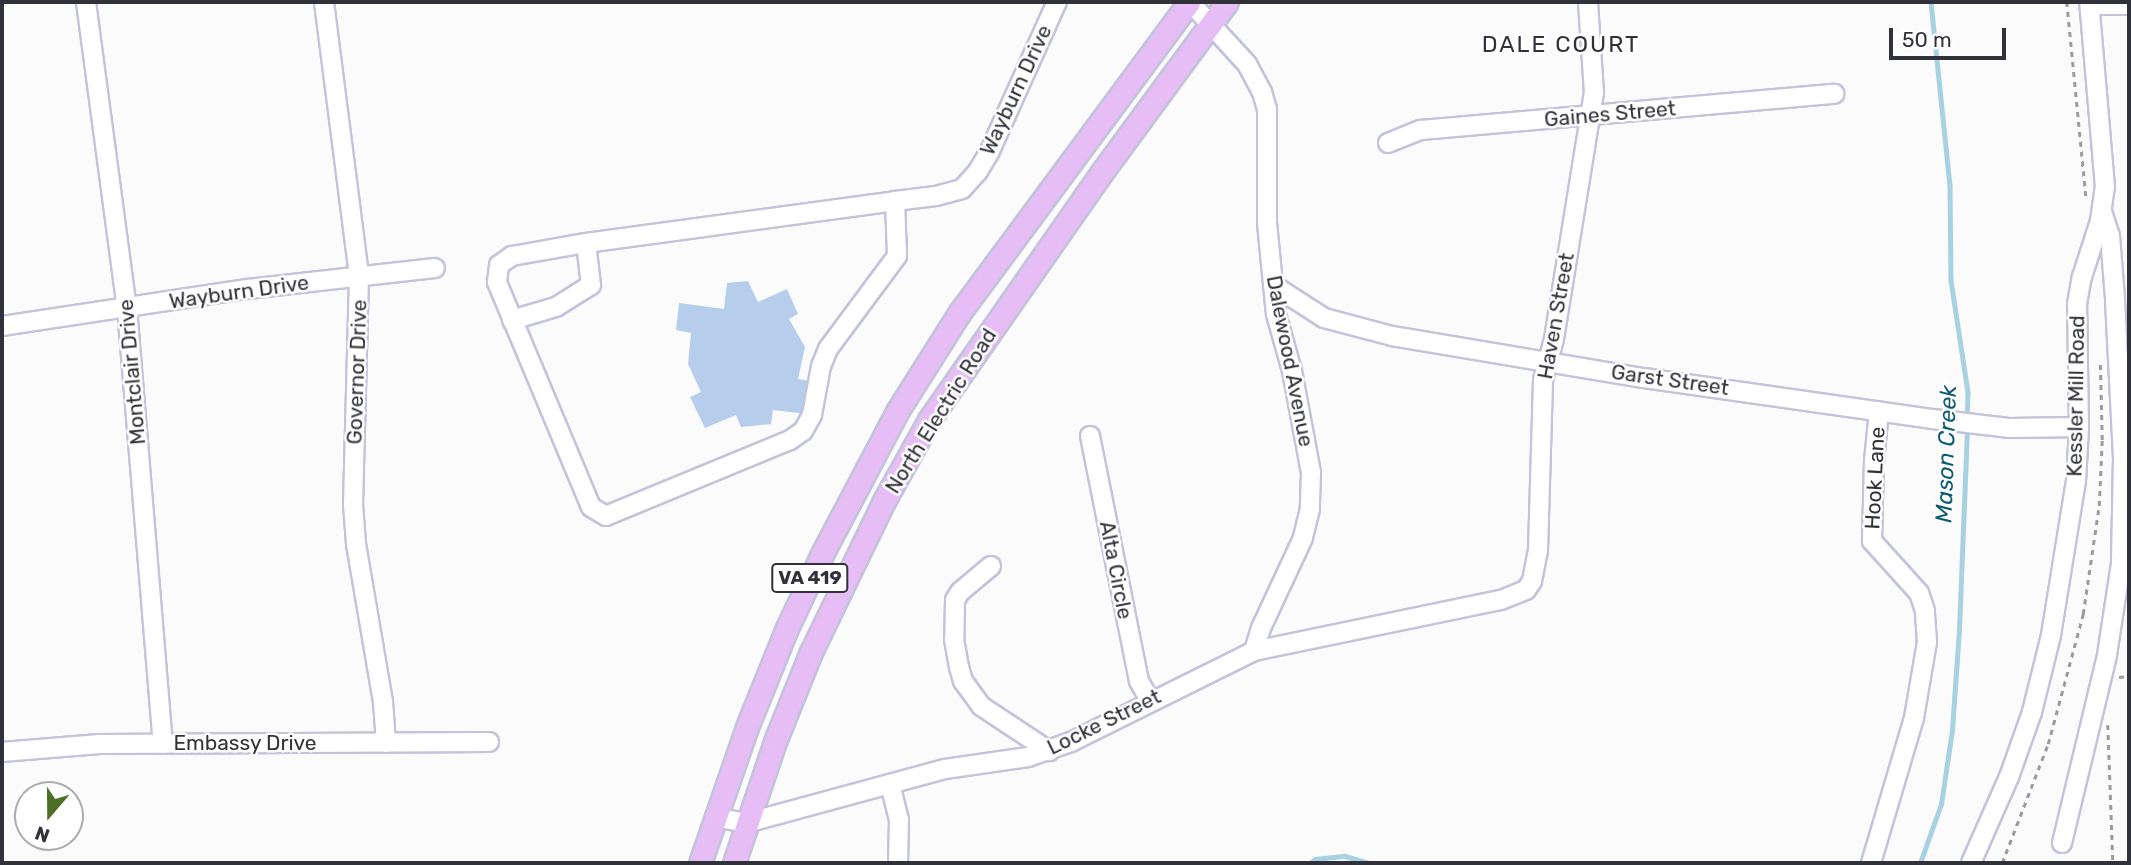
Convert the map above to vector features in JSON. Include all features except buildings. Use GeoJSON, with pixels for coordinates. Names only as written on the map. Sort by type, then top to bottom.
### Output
{"type":"FeatureCollection","features":[{"type":"Feature","properties":{"kind":"main road","name":"North Electric Road"},"geometry":{"type":"LineString","coordinates":[[701,863],[747,727],[787,628],[826,545],[898,410],[960,312],[1189,2]]}},
{"type":"Feature","properties":{"kind":"main road","name":"North Electric Road"},"geometry":{"type":"LineString","coordinates":[[734,863],[811,652],[884,501],[929,420],[1102,172],[1227,2]]}},
{"type":"Feature","properties":{"kind":"street","name":"Montclair Drive"},"geometry":{"type":"LineString","coordinates":[[86,2],[127,308],[163,744]]}},
{"type":"Feature","properties":{"kind":"street","name":"Governor Drive"},"geometry":{"type":"LineString","coordinates":[[324,2],[359,276],[353,504],[356,544],[383,702],[386,743]]}},
{"type":"Feature","properties":{"kind":"street","name":"Wayburn Drive"},"geometry":{"type":"LineString","coordinates":[[895,201],[897,256],[828,349],[812,415],[803,431],[790,440],[606,516],[588,503],[497,282],[499,265],[512,256],[586,243],[684,227],[895,201],[936,196],[962,189],[989,153],[1057,2]]}},
{"type":"Feature","properties":{"kind":"street","name":"Dalewood Avenue"},"geometry":{"type":"LineString","coordinates":[[1189,2],[1254,72],[1264,101],[1267,223],[1276,314],[1297,397],[1312,493],[1303,538],[1261,628],[1254,651]]}},
{"type":"Feature","properties":{"kind":"street","name":"Haven Street"},"geometry":{"type":"LineString","coordinates":[[1488,602],[1526,590],[1536,565],[1543,380],[1554,339],[1594,93],[1588,2]]}},
{"type":"Feature","properties":{"kind":"street"},"geometry":{"type":"LineString","coordinates":[[2090,4],[2129,5]]}},
{"type":"Feature","properties":{"kind":"street","name":"Kessler Mill Road"},"geometry":{"type":"LineString","coordinates":[[1971,863],[2009,777],[2040,684],[2067,549],[2080,427],[2077,304],[2082,277],[2102,212],[2105,162],[2090,4]]}},
{"type":"Feature","properties":{"kind":"street","name":"Gaines Street"},"geometry":{"type":"LineString","coordinates":[[1388,143],[1421,130],[1834,94]]}},
{"type":"Feature","properties":{"kind":"street"},"geometry":{"type":"LineString","coordinates":[[2062,843],[2106,655],[2121,563],[2123,458],[2115,298],[2110,236],[2102,212]]}},
{"type":"Feature","properties":{"kind":"street"},"geometry":{"type":"LineString","coordinates":[[512,320],[556,307],[591,285],[586,243]]}},
{"type":"Feature","properties":{"kind":"street","name":"Wayburn Drive"},"geometry":{"type":"LineString","coordinates":[[2,326],[359,276],[435,268]]}},
{"type":"Feature","properties":{"kind":"street","name":"Garst Street"},"geometry":{"type":"LineString","coordinates":[[1273,285],[1303,307],[1349,326],[1547,362],[1933,419],[2010,428],[2080,427]]}},
{"type":"Feature","properties":{"kind":"street","name":"Hook Lane"},"geometry":{"type":"LineString","coordinates":[[1871,863],[1914,718],[1927,642],[1926,611],[1919,593],[1874,546],[1870,535],[1879,411]]}},
{"type":"Feature","properties":{"kind":"street","name":"Alta Circle"},"geometry":{"type":"LineString","coordinates":[[1090,436],[1139,681],[1150,701]]}},
{"type":"Feature","properties":{"kind":"street"},"geometry":{"type":"LineString","coordinates":[[991,566],[960,592],[955,600],[954,639],[958,667],[968,689],[981,706],[1049,751]]}},
{"type":"Feature","properties":{"kind":"street","name":"Locke Street"},"geometry":{"type":"LineString","coordinates":[[715,817],[747,823],[945,769],[1049,751],[1254,651],[1488,602]]}},
{"type":"Feature","properties":{"kind":"street","name":"Embassy Drive"},"geometry":{"type":"LineString","coordinates":[[2,752],[58,746],[489,741]]}},
{"type":"Feature","properties":{"kind":"street"},"geometry":{"type":"LineString","coordinates":[[890,784],[899,820],[898,863]]}},
{"type":"Feature","properties":{"kind":"path"},"geometry":{"type":"LineString","coordinates":[[2108,721],[2113,863]]}},
{"type":"Feature","properties":{"kind":"waterway","name":"Mason Creek"},"geometry":{"type":"LineString","coordinates":[[1931,2],[1950,185],[1951,280],[1968,393],[1967,419]]}},
{"type":"Feature","properties":{"kind":"waterway","name":"Mason Creek"},"geometry":{"type":"LineString","coordinates":[[1920,863],[1941,804],[1952,730],[1967,428]]}},
{"type":"Feature","properties":{"kind":"waterway","name":"Mason Creek"},"geometry":{"type":"LineString","coordinates":[[1310,863],[1315,859],[1345,856],[1370,863]]}},
{"type":"Feature","properties":{"kind":"district","name":"DALE COURT"},"geometry":{"type":"Point","coordinates":[1561,44]}}]}
